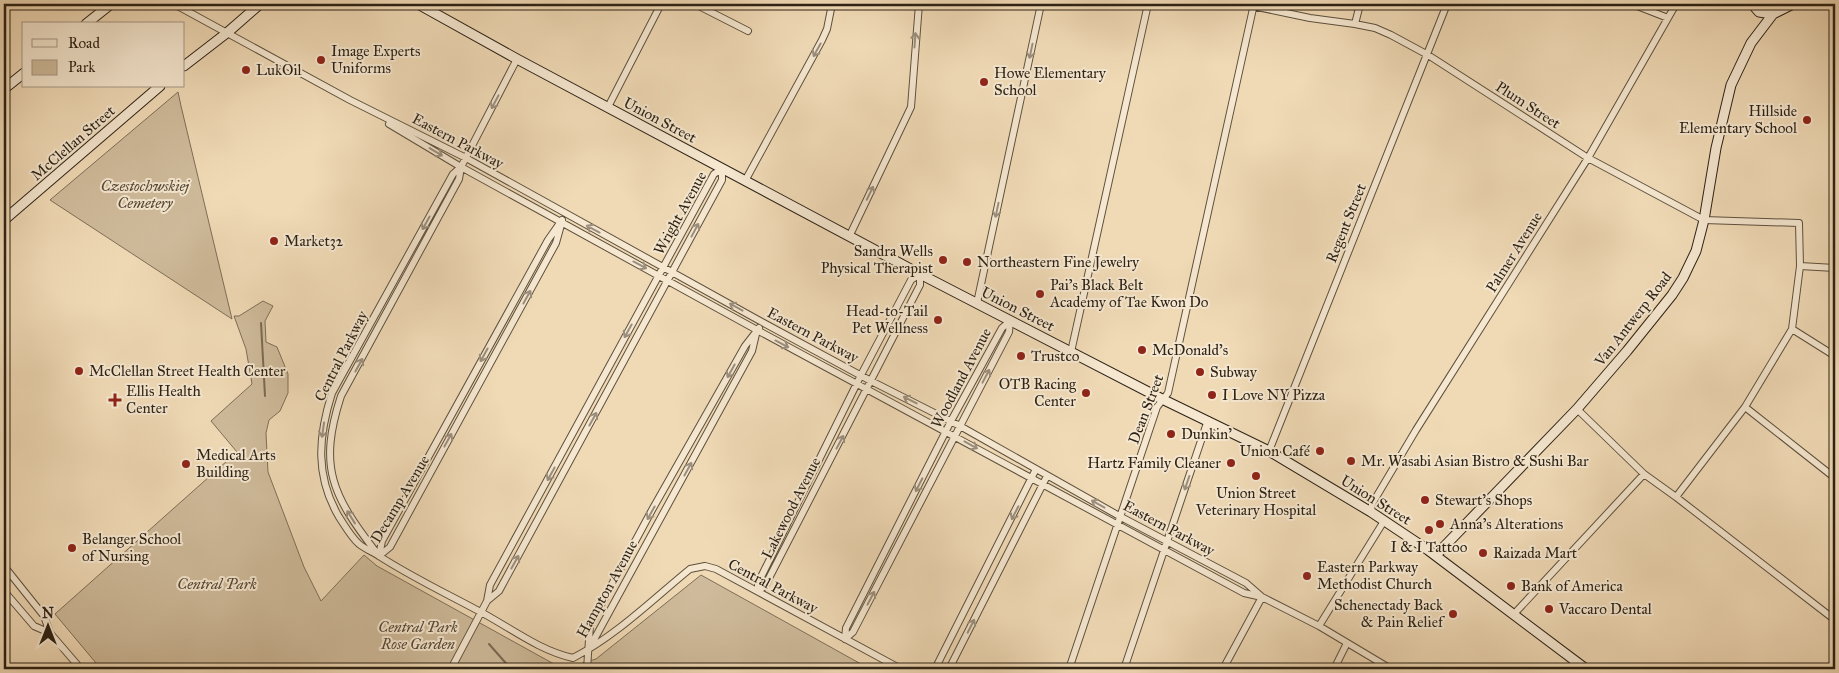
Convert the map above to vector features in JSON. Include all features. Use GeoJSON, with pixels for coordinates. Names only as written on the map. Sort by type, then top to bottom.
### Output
{"type":"FeatureCollection","features":[{"type":"Feature","properties":{"kind":"main road"},"geometry":{"type":"LineString","coordinates":[[88,22],[110,4]]}},
{"type":"Feature","properties":{"kind":"main road"},"geometry":{"type":"LineString","coordinates":[[185,65],[260,4]]}},
{"type":"Feature","properties":{"kind":"main road","name":"Union Street"},"geometry":{"type":"LineString","coordinates":[[418,4],[849,237],[1162,399],[1268,451],[1371,512],[1436,555],[1586,669]]}},
{"type":"Feature","properties":{"kind":"main road"},"geometry":{"type":"LineString","coordinates":[[1752,4],[1759,12],[1773,14],[1772,4]]}},
{"type":"Feature","properties":{"kind":"main road","name":"Van Antwerp Road"},"geometry":{"type":"LineString","coordinates":[[1436,555],[1577,409],[1672,295],[1683,278],[1696,251],[1704,220],[1716,148],[1731,85],[1751,43],[1773,14],[1793,4]]}},
{"type":"Feature","properties":{"kind":"main road"},"geometry":{"type":"LineString","coordinates":[[4,89],[22,75]]}},
{"type":"Feature","properties":{"kind":"main road","name":"McClellan Street"},"geometry":{"type":"LineString","coordinates":[[4,220],[158,88]]}},
{"type":"Feature","properties":{"kind":"street","name":"Eastern Parkway"},"geometry":{"type":"LineString","coordinates":[[174,4],[350,100],[461,167],[757,330],[1244,592],[1262,597],[1320,626],[1392,669]]}},
{"type":"Feature","properties":{"kind":"street"},"geometry":{"type":"LineString","coordinates":[[608,107],[661,4]]}},
{"type":"Feature","properties":{"kind":"street"},"geometry":{"type":"LineString","coordinates":[[694,4],[748,31]]}},
{"type":"Feature","properties":{"kind":"street"},"geometry":{"type":"LineString","coordinates":[[745,181],[822,40],[827,29],[832,4]]}},
{"type":"Feature","properties":{"kind":"street"},"geometry":{"type":"LineString","coordinates":[[849,237],[911,107],[919,4]]}},
{"type":"Feature","properties":{"kind":"street"},"geometry":{"type":"LineString","coordinates":[[978,303],[1041,4]]}},
{"type":"Feature","properties":{"kind":"street"},"geometry":{"type":"LineString","coordinates":[[1071,352],[1148,4]]}},
{"type":"Feature","properties":{"kind":"street","name":"Plum Street"},"geometry":{"type":"LineString","coordinates":[[1243,4],[1310,18],[1375,28],[1428,55],[1588,158],[1704,220],[1799,223],[1800,266]]}},
{"type":"Feature","properties":{"kind":"street"},"geometry":{"type":"LineString","coordinates":[[1355,24],[1360,4]]}},
{"type":"Feature","properties":{"kind":"street","name":"Regent Street"},"geometry":{"type":"LineString","coordinates":[[1268,451],[1448,4]]}},
{"type":"Feature","properties":{"kind":"street"},"geometry":{"type":"LineString","coordinates":[[1632,4],[1668,18]]}},
{"type":"Feature","properties":{"kind":"street","name":"Palmer Avenue"},"geometry":{"type":"LineString","coordinates":[[1371,512],[1372,504],[1416,430],[1588,158],[1676,4]]}},
{"type":"Feature","properties":{"kind":"street","name":"Dean Street"},"geometry":{"type":"LineString","coordinates":[[1070,669],[1157,407],[1168,393],[1254,5]]}},
{"type":"Feature","properties":{"kind":"street","name":"Central Parkway"},"geometry":{"type":"LineString","coordinates":[[379,556],[350,516],[334,484],[329,463],[330,438],[334,419],[341,396],[459,179],[461,167],[517,59]]}},
{"type":"Feature","properties":{"kind":"street","name":"Eastern Parkway"},"geometry":{"type":"LineString","coordinates":[[350,100],[466,158],[762,322],[871,381],[951,421],[1121,517],[1246,583],[1262,597]]}},
{"type":"Feature","properties":{"kind":"street","name":"Central Parkway"},"geometry":{"type":"LineString","coordinates":[[461,167],[452,174],[332,393],[325,416],[321,442],[324,484],[332,505],[344,526],[360,545],[401,570],[556,654],[573,658],[614,633],[690,569],[705,566],[716,569],[758,591],[901,669]]}},
{"type":"Feature","properties":{"kind":"street","name":"Wright Avenue"},"geometry":{"type":"LineString","coordinates":[[487,601],[490,585],[714,174],[722,169]]}},
{"type":"Feature","properties":{"kind":"street","name":"Wright Avenue"},"geometry":{"type":"LineString","coordinates":[[451,669],[480,612],[487,601],[498,591],[672,273],[722,180],[722,169]]}},
{"type":"Feature","properties":{"kind":"street","name":"Decamp Avenue"},"geometry":{"type":"LineString","coordinates":[[379,556],[382,541],[390,526],[548,240],[565,214]]}},
{"type":"Feature","properties":{"kind":"street"},"geometry":{"type":"LineString","coordinates":[[1676,497],[1746,407],[1792,329],[1800,266],[1835,268]]}},
{"type":"Feature","properties":{"kind":"street","name":"Lakewood Avenue"},"geometry":{"type":"LineString","coordinates":[[758,591],[758,583],[857,383],[890,324],[911,280],[920,274]]}},
{"type":"Feature","properties":{"kind":"street","name":"Lakewood Avenue"},"geometry":{"type":"LineString","coordinates":[[758,591],[765,586],[867,389],[920,285],[920,274]]}},
{"type":"Feature","properties":{"kind":"street","name":"Woodland Avenue"},"geometry":{"type":"LineString","coordinates":[[845,639],[846,628],[951,421],[1002,328],[1010,321]]}},
{"type":"Feature","properties":{"kind":"street","name":"Woodland Avenue"},"geometry":{"type":"LineString","coordinates":[[845,639],[853,632],[1009,332],[1010,321]]}},
{"type":"Feature","properties":{"kind":"street","name":"Hampton Avenue"},"geometry":{"type":"LineString","coordinates":[[588,650],[590,625],[608,590],[745,346],[762,322]]}},
{"type":"Feature","properties":{"kind":"street"},"geometry":{"type":"LineString","coordinates":[[890,324],[898,328]]}},
{"type":"Feature","properties":{"kind":"street"},"geometry":{"type":"LineString","coordinates":[[1792,329],[1835,356]]}},
{"type":"Feature","properties":{"kind":"street","name":"Hampton Avenue"},"geometry":{"type":"LineString","coordinates":[[588,650],[752,351],[757,330]]}},
{"type":"Feature","properties":{"kind":"street"},"geometry":{"type":"LineString","coordinates":[[1746,407],[1835,478]]}},
{"type":"Feature","properties":{"kind":"street"},"geometry":{"type":"LineString","coordinates":[[1577,409],[1644,474],[1835,620]]}},
{"type":"Feature","properties":{"kind":"street"},"geometry":{"type":"LineString","coordinates":[[1124,669],[1208,420]]}},
{"type":"Feature","properties":{"kind":"street"},"geometry":{"type":"LineString","coordinates":[[935,669],[1036,469]]}},
{"type":"Feature","properties":{"kind":"street"},"geometry":{"type":"LineString","coordinates":[[1514,614],[1644,474]]}},
{"type":"Feature","properties":{"kind":"street"},"geometry":{"type":"LineString","coordinates":[[949,669],[1047,476]]}},
{"type":"Feature","properties":{"kind":"street"},"geometry":{"type":"LineString","coordinates":[[1320,626],[1384,522]]}},
{"type":"Feature","properties":{"kind":"street"},"geometry":{"type":"LineString","coordinates":[[4,569],[44,616],[50,633],[81,669]]}},
{"type":"Feature","properties":{"kind":"street"},"geometry":{"type":"LineString","coordinates":[[4,591],[34,626],[50,633]]}},
{"type":"Feature","properties":{"kind":"street"},"geometry":{"type":"LineString","coordinates":[[1223,669],[1262,597]]}},
{"type":"Feature","properties":{"kind":"street"},"geometry":{"type":"LineString","coordinates":[[1334,669],[1347,643]]}},
{"type":"Feature","properties":{"kind":"street"},"geometry":{"type":"LineString","coordinates":[[587,669],[588,650]]}},
{"type":"Feature","properties":{"kind":"green space","name":"Czestochwskiej Cemetery"},"geometry":{"type":"Polygon","coordinates":[[[178,92],[181,106],[232,319],[50,200],[178,92]]]}},
{"type":"Feature","properties":{"kind":"green space","name":"Central Park"},"geometry":{"type":"Polygon","coordinates":[[[263,301],[273,306],[265,321],[266,342],[277,347],[288,374],[288,393],[280,411],[269,420],[266,433],[268,472],[304,567],[321,601],[364,555],[377,566],[563,669],[101,669],[55,614],[237,452],[211,421],[252,384],[246,349],[234,316],[239,316],[263,301]]]}},
{"type":"Feature","properties":{"kind":"green space"},"geometry":{"type":"Polygon","coordinates":[[[701,575],[870,669],[563,669],[596,659],[701,575]]]}},
{"type":"Feature","properties":{"kind":"waterway"},"geometry":{"type":"LineString","coordinates":[[261,323],[265,396]]}},
{"type":"Feature","properties":{"kind":"waterway"},"geometry":{"type":"LineString","coordinates":[[489,644],[511,669]]}},
{"type":"Feature","properties":{"kind":"place","name":"Image Experts Uniforms"},"geometry":{"type":"Point","coordinates":[321,60]}},
{"type":"Feature","properties":{"kind":"place","name":"LukOil"},"geometry":{"type":"Point","coordinates":[246,70]}},
{"type":"Feature","properties":{"kind":"place","name":"Howe Elementary School"},"geometry":{"type":"Point","coordinates":[984,82]}},
{"type":"Feature","properties":{"kind":"place","name":"Hillside Elementary School"},"geometry":{"type":"Point","coordinates":[1807,120]}},
{"type":"Feature","properties":{"kind":"place","name":"Market32"},"geometry":{"type":"Point","coordinates":[274,241]}},
{"type":"Feature","properties":{"kind":"place","name":"Sandra Wells Physical Therapist"},"geometry":{"type":"Point","coordinates":[943,260]}},
{"type":"Feature","properties":{"kind":"place","name":"Northeastern Fine Jewelry"},"geometry":{"type":"Point","coordinates":[967,262]}},
{"type":"Feature","properties":{"kind":"place","name":"Pai's Black Belt Academy of Tae Kwon Do"},"geometry":{"type":"Point","coordinates":[1040,294]}},
{"type":"Feature","properties":{"kind":"place","name":"Head-to-Tail Pet Wellness"},"geometry":{"type":"Point","coordinates":[938,320]}},
{"type":"Feature","properties":{"kind":"place","name":"McDonald's"},"geometry":{"type":"Point","coordinates":[1142,350]}},
{"type":"Feature","properties":{"kind":"place","name":"Trustco"},"geometry":{"type":"Point","coordinates":[1021,356]}},
{"type":"Feature","properties":{"kind":"place","name":"McClellan Street Health Center"},"geometry":{"type":"Point","coordinates":[79,371]}},
{"type":"Feature","properties":{"kind":"place","name":"Subway"},"geometry":{"type":"Point","coordinates":[1200,372]}},
{"type":"Feature","properties":{"kind":"place","name":"OTB Racing Center"},"geometry":{"type":"Point","coordinates":[1086,393]}},
{"type":"Feature","properties":{"kind":"place","name":"I Love NY Pizza"},"geometry":{"type":"Point","coordinates":[1212,395]}},
{"type":"Feature","properties":{"kind":"place","name":"Ellis Health Center"},"geometry":{"type":"Point","coordinates":[115,400]}},
{"type":"Feature","properties":{"kind":"place","name":"Dunkin'"},"geometry":{"type":"Point","coordinates":[1171,434]}},
{"type":"Feature","properties":{"kind":"place","name":"Union Café"},"geometry":{"type":"Point","coordinates":[1320,451]}},
{"type":"Feature","properties":{"kind":"place","name":"Mr. Wasabi Asian Bistro & Sushi Bar"},"geometry":{"type":"Point","coordinates":[1351,461]}},
{"type":"Feature","properties":{"kind":"place","name":"Hartz Family Cleaner"},"geometry":{"type":"Point","coordinates":[1231,463]}},
{"type":"Feature","properties":{"kind":"place","name":"Medical Arts Building"},"geometry":{"type":"Point","coordinates":[186,464]}},
{"type":"Feature","properties":{"kind":"place","name":"Union Street Veterinary Hospital"},"geometry":{"type":"Point","coordinates":[1256,476]}},
{"type":"Feature","properties":{"kind":"place","name":"Stewart's Shops"},"geometry":{"type":"Point","coordinates":[1425,500]}},
{"type":"Feature","properties":{"kind":"place","name":"Anna's Alterations"},"geometry":{"type":"Point","coordinates":[1440,524]}},
{"type":"Feature","properties":{"kind":"place","name":"I & I Tattoo"},"geometry":{"type":"Point","coordinates":[1429,530]}},
{"type":"Feature","properties":{"kind":"place","name":"Belanger School of Nursing"},"geometry":{"type":"Point","coordinates":[72,548]}},
{"type":"Feature","properties":{"kind":"place","name":"Raizada Mart"},"geometry":{"type":"Point","coordinates":[1483,553]}},
{"type":"Feature","properties":{"kind":"place","name":"Eastern Parkway Methodist Church"},"geometry":{"type":"Point","coordinates":[1307,576]}},
{"type":"Feature","properties":{"kind":"place","name":"Bank of America"},"geometry":{"type":"Point","coordinates":[1511,586]}},
{"type":"Feature","properties":{"kind":"place","name":"Vaccaro Dental"},"geometry":{"type":"Point","coordinates":[1549,609]}},
{"type":"Feature","properties":{"kind":"place","name":"Schenectady Back & Pain Relief"},"geometry":{"type":"Point","coordinates":[1453,614]}},
{"type":"Feature","properties":{"kind":"park label","name":"Central Park Rose Garden"},"geometry":{"type":"Point","coordinates":[418,636]}}]}
